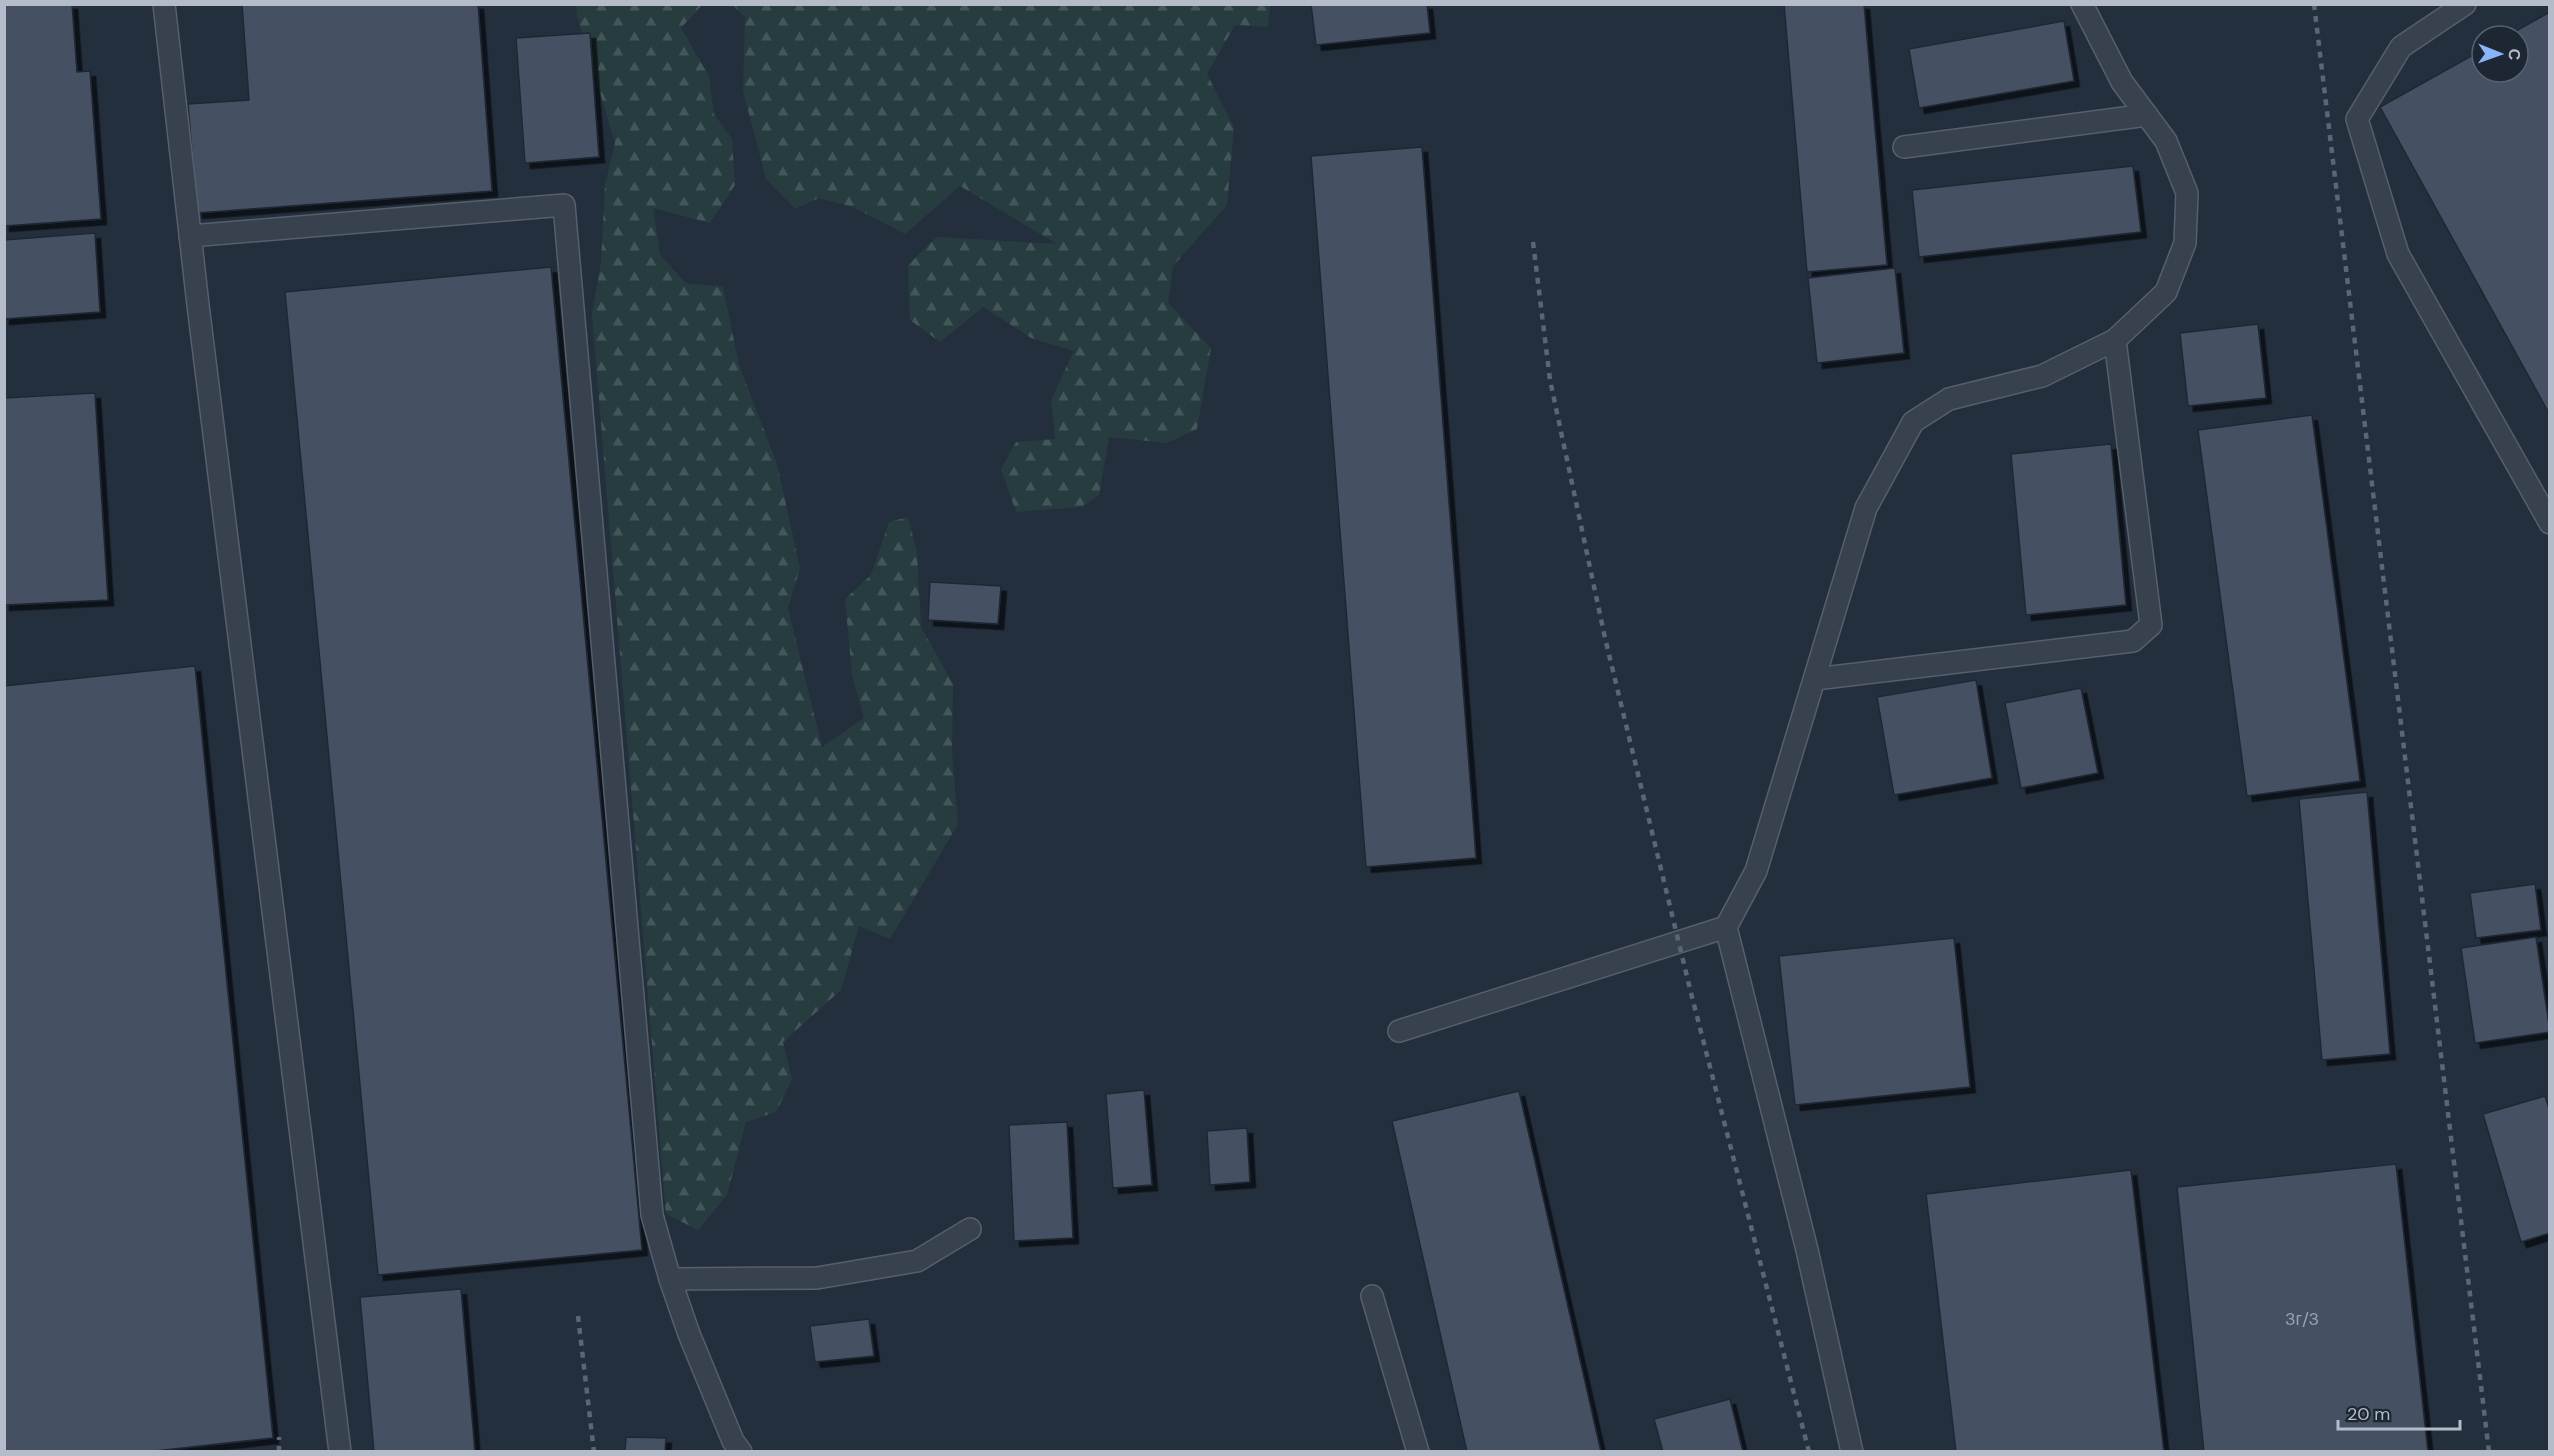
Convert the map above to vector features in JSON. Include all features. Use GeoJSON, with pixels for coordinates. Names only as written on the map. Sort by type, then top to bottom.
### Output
{"type":"FeatureCollection","features":[{"type":"Feature","properties":{"kind":"lane"},"geometry":{"type":"LineString","coordinates":[[164,4],[190,236],[340,1452]]}},
{"type":"Feature","properties":{"kind":"lane"},"geometry":{"type":"LineString","coordinates":[[1852,1452],[1807,1250],[1726,927],[1756,871],[1866,508],[1912,422],[1949,399],[2042,376],[2115,339],[2166,292],[2184,243],[2187,193],[2166,141],[2122,82],[2082,4]]}},
{"type":"Feature","properties":{"kind":"lane"},"geometry":{"type":"LineString","coordinates":[[2465,4],[2401,47],[2357,119],[2398,254],[2550,523]]}},
{"type":"Feature","properties":{"kind":"lane"},"geometry":{"type":"LineString","coordinates":[[1904,147],[2147,115]]}},
{"type":"Feature","properties":{"kind":"lane"},"geometry":{"type":"LineString","coordinates":[[190,236],[564,205],[652,1215],[670,1279],[689,1334],[733,1441],[741,1452]]}},
{"type":"Feature","properties":{"kind":"lane"},"geometry":{"type":"LineString","coordinates":[[1815,679],[2133,641],[2151,625],[2115,339]]}},
{"type":"Feature","properties":{"kind":"lane"},"geometry":{"type":"LineString","coordinates":[[1399,1031],[1726,927]]}},
{"type":"Feature","properties":{"kind":"lane"},"geometry":{"type":"LineString","coordinates":[[670,1279],[828,1276],[917,1261],[970,1229]]}},
{"type":"Feature","properties":{"kind":"lane"},"geometry":{"type":"LineString","coordinates":[[1372,1296],[1418,1452]]}},
{"type":"Feature","properties":{"kind":"green space"},"geometry":{"type":"Polygon","coordinates":[[[576,5],[702,5],[681,28],[709,76],[714,114],[732,139],[735,185],[710,223],[653,208],[660,255],[686,283],[723,287],[739,365],[777,464],[800,568],[788,608],[822,747],[864,718],[852,675],[845,599],[871,575],[889,522],[908,517],[917,553],[921,627],[953,684],[952,753],[958,824],[890,939],[859,926],[841,990],[783,1042],[792,1079],[776,1112],[746,1122],[727,1195],[698,1230],[666,1214],[592,314],[601,262],[605,184],[615,143],[577,16],[576,5]]]}},
{"type":"Feature","properties":{"kind":"green space"},"geometry":{"type":"Polygon","coordinates":[[[733,5],[1270,5],[1268,27],[1235,25],[1207,74],[1234,127],[1227,205],[1173,266],[1168,303],[1211,348],[1197,429],[1167,443],[1109,437],[1099,495],[1081,507],[1016,512],[1001,469],[1016,442],[1055,439],[1051,400],[1074,351],[1031,338],[983,307],[940,342],[910,320],[908,265],[937,237],[1057,244],[960,186],[905,234],[853,207],[819,198],[795,209],[766,179],[743,91],[745,17],[733,5]]]}},
{"type":"Feature","properties":{"kind":"building"},"geometry":{"type":"Polygon","coordinates":[[[4,4],[72,4],[77,72],[90,71],[101,219],[4,226],[4,4]]]}},
{"type":"Feature","properties":{"kind":"building"},"geometry":{"type":"Polygon","coordinates":[[[242,4],[478,4],[492,191],[197,213],[188,104],[249,100],[242,4]]]}},
{"type":"Feature","properties":{"kind":"building"},"geometry":{"type":"Polygon","coordinates":[[[1311,4],[1427,4],[1430,33],[1316,45],[1311,4]]]}},
{"type":"Feature","properties":{"kind":"building"},"geometry":{"type":"Polygon","coordinates":[[[1784,4],[1864,4],[1887,265],[1807,272],[1784,4]]]}},
{"type":"Feature","properties":{"kind":"building"},"geometry":{"type":"Polygon","coordinates":[[[2550,12],[2550,415],[2380,107],[2470,57],[2470,84],[2530,84],[2528,24],[2550,12]]]}},
{"type":"Feature","properties":{"kind":"building"},"geometry":{"type":"Polygon","coordinates":[[[2064,21],[2074,81],[1919,108],[1909,49],[2064,21]]]}},
{"type":"Feature","properties":{"kind":"building"},"geometry":{"type":"Polygon","coordinates":[[[590,33],[599,157],[525,163],[516,38],[590,33]]]}},
{"type":"Feature","properties":{"kind":"building"},"geometry":{"type":"Polygon","coordinates":[[[1422,147],[1476,858],[1366,867],[1311,156],[1422,147]]]}},
{"type":"Feature","properties":{"kind":"building"},"geometry":{"type":"Polygon","coordinates":[[[2133,166],[2141,232],[1919,257],[1912,190],[2133,166]]]}},
{"type":"Feature","properties":{"kind":"building"},"geometry":{"type":"Polygon","coordinates":[[[95,233],[100,312],[4,319],[4,240],[95,233]]]}},
{"type":"Feature","properties":{"kind":"building"},"geometry":{"type":"Polygon","coordinates":[[[551,267],[642,1250],[378,1275],[285,292],[551,267]]]}},
{"type":"Feature","properties":{"kind":"building"},"geometry":{"type":"Polygon","coordinates":[[[1895,268],[1904,353],[1817,363],[1808,278],[1895,268]]]}},
{"type":"Feature","properties":{"kind":"building"},"geometry":{"type":"Polygon","coordinates":[[[2258,324],[2266,398],[2188,406],[2180,333],[2258,324]]]}},
{"type":"Feature","properties":{"kind":"building"},"geometry":{"type":"Polygon","coordinates":[[[95,393],[108,600],[4,605],[4,398],[95,393]]]}},
{"type":"Feature","properties":{"kind":"building"},"geometry":{"type":"Polygon","coordinates":[[[2312,415],[2360,781],[2247,796],[2198,430],[2312,415]]]}},
{"type":"Feature","properties":{"kind":"building"},"geometry":{"type":"Polygon","coordinates":[[[2111,444],[2126,605],[2026,615],[2011,454],[2111,444]]]}},
{"type":"Feature","properties":{"kind":"building"},"geometry":{"type":"Polygon","coordinates":[[[930,582],[1001,586],[998,624],[928,620],[930,582]]]}},
{"type":"Feature","properties":{"kind":"building"},"geometry":{"type":"Polygon","coordinates":[[[195,666],[273,1438],[146,1452],[4,1452],[4,686],[195,666]]]}},
{"type":"Feature","properties":{"kind":"building"},"geometry":{"type":"Polygon","coordinates":[[[1976,680],[1992,778],[1894,795],[1877,697],[1976,680]]]}},
{"type":"Feature","properties":{"kind":"building"},"geometry":{"type":"Polygon","coordinates":[[[2081,688],[2098,773],[2021,788],[2005,703],[2081,688]]]}},
{"type":"Feature","properties":{"kind":"building"},"geometry":{"type":"Polygon","coordinates":[[[2367,792],[2390,1054],[2322,1060],[2299,799],[2367,792]]]}},
{"type":"Feature","properties":{"kind":"building"},"geometry":{"type":"Polygon","coordinates":[[[2535,884],[2541,930],[2476,938],[2470,893],[2535,884]]]}},
{"type":"Feature","properties":{"kind":"building"},"geometry":{"type":"Polygon","coordinates":[[[2536,937],[2550,1032],[2475,1043],[2461,948],[2536,937]]]}},
{"type":"Feature","properties":{"kind":"building"},"geometry":{"type":"Polygon","coordinates":[[[1954,938],[1970,1087],[1795,1105],[1779,956],[1954,938]]]}},
{"type":"Feature","properties":{"kind":"building"},"geometry":{"type":"Polygon","coordinates":[[[1144,1090],[1152,1185],[1113,1188],[1106,1094],[1144,1090]]]}},
{"type":"Feature","properties":{"kind":"building"},"geometry":{"type":"Polygon","coordinates":[[[1519,1091],[1601,1452],[1467,1452],[1392,1121],[1519,1091]]]}},
{"type":"Feature","properties":{"kind":"building"},"geometry":{"type":"Polygon","coordinates":[[[2545,1096],[2550,1112],[2550,1233],[2521,1242],[2483,1114],[2545,1096]]]}},
{"type":"Feature","properties":{"kind":"building"},"geometry":{"type":"Polygon","coordinates":[[[1067,1122],[1073,1238],[1014,1241],[1009,1125],[1067,1122]]]}},
{"type":"Feature","properties":{"kind":"building"},"geometry":{"type":"Polygon","coordinates":[[[1247,1128],[1250,1182],[1210,1185],[1207,1131],[1247,1128]]]}},
{"type":"Feature","properties":{"kind":"building"},"geometry":{"type":"Polygon","coordinates":[[[2396,1164],[2428,1452],[2204,1452],[2177,1187],[2396,1164]]]}},
{"type":"Feature","properties":{"kind":"building"},"geometry":{"type":"Polygon","coordinates":[[[2131,1170],[2164,1452],[1956,1452],[1926,1194],[2131,1170]]]}},
{"type":"Feature","properties":{"kind":"building"},"geometry":{"type":"Polygon","coordinates":[[[461,1289],[475,1452],[374,1452],[360,1297],[461,1289]]]}},
{"type":"Feature","properties":{"kind":"building"},"geometry":{"type":"Polygon","coordinates":[[[869,1319],[874,1356],[815,1362],[810,1326],[869,1319]]]}},
{"type":"Feature","properties":{"kind":"building"},"geometry":{"type":"Polygon","coordinates":[[[1730,1399],[1743,1452],[1663,1452],[1654,1419],[1730,1399]]]}},
{"type":"Feature","properties":{"kind":"building"},"geometry":{"type":"Polygon","coordinates":[[[626,1437],[666,1438],[665,1452],[625,1452],[626,1437]]]}},
{"type":"Feature","properties":{"kind":"railway"},"geometry":{"type":"LineString","coordinates":[[2314,4],[2489,1452]]}},
{"type":"Feature","properties":{"kind":"railway"},"geometry":{"type":"LineString","coordinates":[[1533,242],[1550,380],[1605,638],[1691,993],[1809,1452]]}},
{"type":"Feature","properties":{"kind":"railway"},"geometry":{"type":"LineString","coordinates":[[578,1316],[594,1452]]}},
{"type":"Feature","properties":{"kind":"railway"},"geometry":{"type":"LineString","coordinates":[[279,1437],[279,1452]]}}]}
